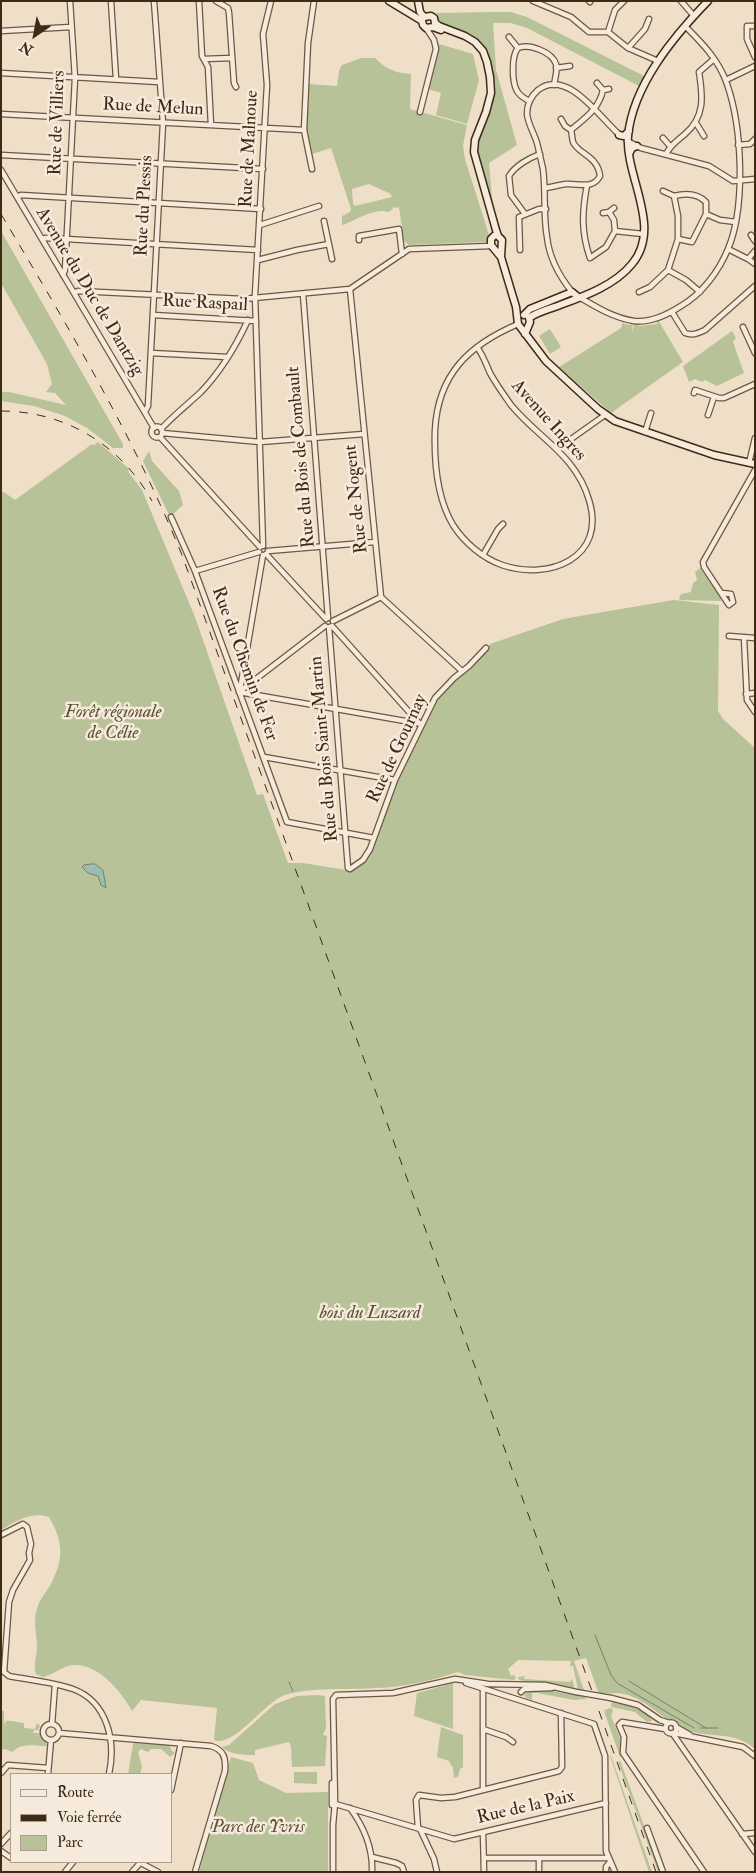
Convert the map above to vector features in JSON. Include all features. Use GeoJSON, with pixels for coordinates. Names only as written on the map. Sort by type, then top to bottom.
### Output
{"type":"FeatureCollection","features":[{"type":"Feature","properties":{"kind":"street","name":"Rue de Villiers"},"geometry":{"type":"LineString","coordinates":[[63,275],[65,270],[75,78],[70,1]]}},
{"type":"Feature","properties":{"kind":"street"},"geometry":{"type":"LineString","coordinates":[[111,1],[116,79]]}},
{"type":"Feature","properties":{"kind":"street","name":"Rue du Plessis"},"geometry":{"type":"LineString","coordinates":[[145,412],[148,406],[163,122],[154,1]]}},
{"type":"Feature","properties":{"kind":"street"},"geometry":{"type":"LineString","coordinates":[[198,1],[202,56],[208,68],[211,125]]}},
{"type":"Feature","properties":{"kind":"street"},"geometry":{"type":"LineString","coordinates":[[216,1],[228,8],[234,83],[236,87]]}},
{"type":"Feature","properties":{"kind":"street","name":"Rue de Malnoue"},"geometry":{"type":"LineString","coordinates":[[255,299],[267,74],[263,34],[271,1]]}},
{"type":"Feature","properties":{"kind":"street"},"geometry":{"type":"LineString","coordinates":[[312,169],[304,130],[308,43],[314,1]]}},
{"type":"Feature","properties":{"kind":"street"},"geometry":{"type":"LineString","coordinates":[[389,1],[423,19],[431,16],[434,18],[432,26],[436,49],[420,112]]}},
{"type":"Feature","properties":{"kind":"street"},"geometry":{"type":"LineString","coordinates":[[74,292],[255,299],[350,289],[409,249],[496,247],[503,242],[496,236],[475,163],[474,152],[475,140],[491,94],[487,62],[483,51],[475,42],[465,36],[439,26],[423,25],[418,1]]}},
{"type":"Feature","properties":{"kind":"street"},"geometry":{"type":"LineString","coordinates":[[533,1],[571,17],[589,32],[608,32],[628,48],[658,61]]}},
{"type":"Feature","properties":{"kind":"street"},"geometry":{"type":"LineString","coordinates":[[608,32],[615,10],[624,1]]}},
{"type":"Feature","properties":{"kind":"street"},"geometry":{"type":"LineString","coordinates":[[681,1],[694,16]]}},
{"type":"Feature","properties":{"kind":"street"},"geometry":{"type":"LineString","coordinates":[[523,322],[532,308],[578,298],[604,286],[628,268],[639,252],[643,234],[643,214],[628,142],[635,108],[658,61],[685,26],[708,1]]}},
{"type":"Feature","properties":{"kind":"street"},"geometry":{"type":"LineString","coordinates":[[628,48],[645,29],[649,20]]}},
{"type":"Feature","properties":{"kind":"street"},"geometry":{"type":"LineString","coordinates":[[685,26],[704,45],[726,80],[734,113],[740,180],[736,222],[728,249],[716,271],[700,292],[672,312],[649,320],[632,320],[610,314],[578,298],[557,268],[547,238],[545,188],[540,154],[528,118],[530,101],[539,89],[554,85],[572,90],[619,135],[637,146],[709,166],[733,181],[740,180],[755,179]]}},
{"type":"Feature","properties":{"kind":"street"},"geometry":{"type":"LineString","coordinates":[[755,26],[747,26],[746,33],[755,56]]}},
{"type":"Feature","properties":{"kind":"street"},"geometry":{"type":"LineString","coordinates":[[1,31],[71,27]]}},
{"type":"Feature","properties":{"kind":"street"},"geometry":{"type":"LineString","coordinates":[[509,37],[518,48]]}},
{"type":"Feature","properties":{"kind":"street"},"geometry":{"type":"LineString","coordinates":[[518,48],[528,46],[548,55],[556,68],[554,85]]}},
{"type":"Feature","properties":{"kind":"street"},"geometry":{"type":"LineString","coordinates":[[518,48],[513,58],[515,87],[520,95],[530,101]]}},
{"type":"Feature","properties":{"kind":"street"},"geometry":{"type":"LineString","coordinates":[[204,59],[232,58]]}},
{"type":"Feature","properties":{"kind":"street"},"geometry":{"type":"LineString","coordinates":[[666,154],[670,146],[696,123],[702,97],[699,72],[714,59]]}},
{"type":"Feature","properties":{"kind":"street"},"geometry":{"type":"LineString","coordinates":[[556,68],[570,66]]}},
{"type":"Feature","properties":{"kind":"street"},"geometry":{"type":"LineString","coordinates":[[726,80],[753,67],[755,74]]}},
{"type":"Feature","properties":{"kind":"street"},"geometry":{"type":"LineString","coordinates":[[1,73],[159,82]]}},
{"type":"Feature","properties":{"kind":"street"},"geometry":{"type":"LineString","coordinates":[[571,130],[594,110],[600,101],[606,90],[597,84]]}},
{"type":"Feature","properties":{"kind":"street","name":"Rue de Melun"},"geometry":{"type":"LineString","coordinates":[[1,114],[304,130]]}},
{"type":"Feature","properties":{"kind":"street"},"geometry":{"type":"LineString","coordinates":[[545,188],[572,184],[587,185],[597,181],[600,174],[589,156],[574,143],[571,130],[566,127],[561,119]]}},
{"type":"Feature","properties":{"kind":"street"},"geometry":{"type":"LineString","coordinates":[[696,123],[704,136]]}},
{"type":"Feature","properties":{"kind":"street"},"geometry":{"type":"LineString","coordinates":[[619,135],[624,136],[629,131]]}},
{"type":"Feature","properties":{"kind":"street"},"geometry":{"type":"LineString","coordinates":[[663,138],[670,146]]}},
{"type":"Feature","properties":{"kind":"street"},"geometry":{"type":"LineString","coordinates":[[738,145],[750,144],[755,139]]}},
{"type":"Feature","properties":{"kind":"street"},"geometry":{"type":"LineString","coordinates":[[629,154],[632,148],[637,146]]}},
{"type":"Feature","properties":{"kind":"street"},"geometry":{"type":"LineString","coordinates":[[525,214],[512,196],[509,176],[531,157],[540,154]]}},
{"type":"Feature","properties":{"kind":"street"},"geometry":{"type":"LineString","coordinates":[[1,155],[263,168]]}},
{"type":"Feature","properties":{"kind":"street","name":"Avenue du Duc de Dantzig"},"geometry":{"type":"LineString","coordinates":[[1,170],[154,428]]}},
{"type":"Feature","properties":{"kind":"street"},"geometry":{"type":"LineString","coordinates":[[587,185],[582,224],[584,240],[590,258],[606,247],[614,231],[614,220],[609,212]]}},
{"type":"Feature","properties":{"kind":"street"},"geometry":{"type":"LineString","coordinates":[[663,191],[674,196],[690,194],[700,197],[706,202],[706,214],[692,242],[692,249]]}},
{"type":"Feature","properties":{"kind":"street"},"geometry":{"type":"LineString","coordinates":[[17,197],[21,195],[261,208]]}},
{"type":"Feature","properties":{"kind":"street"},"geometry":{"type":"LineString","coordinates":[[639,292],[650,287],[668,270],[678,239],[678,216],[674,196]]}},
{"type":"Feature","properties":{"kind":"street"},"geometry":{"type":"LineString","coordinates":[[260,225],[319,206]]}},
{"type":"Feature","properties":{"kind":"street"},"geometry":{"type":"LineString","coordinates":[[520,250],[518,219],[525,214],[546,208]]}},
{"type":"Feature","properties":{"kind":"street"},"geometry":{"type":"LineString","coordinates":[[602,213],[609,212],[614,208]]}},
{"type":"Feature","properties":{"kind":"street"},"geometry":{"type":"LineString","coordinates":[[706,214],[720,220],[736,222]]}},
{"type":"Feature","properties":{"kind":"street"},"geometry":{"type":"LineString","coordinates":[[324,221],[332,259]]}},
{"type":"Feature","properties":{"kind":"street"},"geometry":{"type":"LineString","coordinates":[[359,240],[359,236],[399,229],[402,254]]}},
{"type":"Feature","properties":{"kind":"street"},"geometry":{"type":"LineString","coordinates":[[614,231],[643,234]]}},
{"type":"Feature","properties":{"kind":"street"},"geometry":{"type":"LineString","coordinates":[[750,235],[755,242]]}},
{"type":"Feature","properties":{"kind":"street"},"geometry":{"type":"LineString","coordinates":[[496,236],[490,241],[496,247],[501,257],[516,307],[546,361],[605,415],[615,421],[645,432],[714,455],[752,464],[754,438]]}},
{"type":"Feature","properties":{"kind":"street"},"geometry":{"type":"LineString","coordinates":[[42,239],[156,243],[258,250]]}},
{"type":"Feature","properties":{"kind":"street"},"geometry":{"type":"LineString","coordinates":[[678,239],[692,242]]}},
{"type":"Feature","properties":{"kind":"street"},"geometry":{"type":"LineString","coordinates":[[401,242],[409,249]]}},
{"type":"Feature","properties":{"kind":"street"},"geometry":{"type":"LineString","coordinates":[[258,260],[329,244]]}},
{"type":"Feature","properties":{"kind":"street"},"geometry":{"type":"LineString","coordinates":[[728,249],[755,264]]}},
{"type":"Feature","properties":{"kind":"street"},"geometry":{"type":"LineString","coordinates":[[748,259],[755,251]]}},
{"type":"Feature","properties":{"kind":"street"},"geometry":{"type":"LineString","coordinates":[[668,270],[686,280],[700,292]]}},
{"type":"Feature","properties":{"kind":"street"},"geometry":{"type":"LineString","coordinates":[[672,312],[685,333],[691,335],[698,334],[755,286]]}},
{"type":"Feature","properties":{"kind":"street"},"geometry":{"type":"LineString","coordinates":[[650,287],[654,292]]}},
{"type":"Feature","properties":{"kind":"street","name":"Rue de Nogent"},"geometry":{"type":"LineString","coordinates":[[350,289],[380,596]]}},
{"type":"Feature","properties":{"kind":"street"},"geometry":{"type":"LineString","coordinates":[[523,322],[572,292]]}},
{"type":"Feature","properties":{"kind":"street","name":"Rue du Bois de Combault"},"geometry":{"type":"LineString","coordinates":[[302,294],[329,623]]}},
{"type":"Feature","properties":{"kind":"street","name":"Rue du Bois de Combault"},"geometry":{"type":"LineString","coordinates":[[239,692],[263,551],[255,299]]}},
{"type":"Feature","properties":{"kind":"street"},"geometry":{"type":"LineString","coordinates":[[532,308],[537,314]]}},
{"type":"Feature","properties":{"kind":"street","name":"Rue Raspail"},"geometry":{"type":"LineString","coordinates":[[153,315],[256,321]]}},
{"type":"Feature","properties":{"kind":"street"},"geometry":{"type":"LineString","coordinates":[[248,320],[240,339],[202,390],[161,433],[156,438],[151,432],[157,427],[161,433],[263,551],[420,723]]}},
{"type":"Feature","properties":{"kind":"street","name":"Avenue Ingres"},"geometry":{"type":"LineString","coordinates":[[477,347],[482,353],[491,374],[511,404],[557,449],[576,472],[589,500],[592,524],[590,536],[584,548],[570,561],[559,567],[546,570],[532,570],[510,567],[497,563],[483,555],[460,534],[448,514],[438,483],[435,452],[436,419],[446,382],[457,365],[477,347],[483,342],[523,322]]}},
{"type":"Feature","properties":{"kind":"street"},"geometry":{"type":"LineString","coordinates":[[743,327],[755,353]]}},
{"type":"Feature","properties":{"kind":"street","name":"Avenue Ingres"},"geometry":{"type":"LineString","coordinates":[[482,353],[483,342]]}},
{"type":"Feature","properties":{"kind":"street"},"geometry":{"type":"LineString","coordinates":[[151,353],[227,358]]}},
{"type":"Feature","properties":{"kind":"street"},"geometry":{"type":"LineString","coordinates":[[694,393],[695,390],[724,398],[755,384]]}},
{"type":"Feature","properties":{"kind":"street"},"geometry":{"type":"LineString","coordinates":[[708,415],[714,396]]}},
{"type":"Feature","properties":{"kind":"street"},"geometry":{"type":"LineString","coordinates":[[645,432],[651,413]]}},
{"type":"Feature","properties":{"kind":"street"},"geometry":{"type":"LineString","coordinates":[[557,449],[605,415]]}},
{"type":"Feature","properties":{"kind":"street"},"geometry":{"type":"LineString","coordinates":[[161,433],[260,442],[364,434]]}},
{"type":"Feature","properties":{"kind":"street"},"geometry":{"type":"LineString","coordinates":[[722,593],[704,567],[703,562],[755,470]]}},
{"type":"Feature","properties":{"kind":"street","name":"Rue du Chemin de Fer"},"geometry":{"type":"LineString","coordinates":[[171,517],[195,571],[287,822],[345,833]]}},
{"type":"Feature","properties":{"kind":"street"},"geometry":{"type":"LineString","coordinates":[[483,555],[503,524]]}},
{"type":"Feature","properties":{"kind":"street"},"geometry":{"type":"LineString","coordinates":[[195,571],[263,551],[375,542]]}},
{"type":"Feature","properties":{"kind":"street"},"geometry":{"type":"LineString","coordinates":[[239,692],[329,623],[380,596],[462,671]]}},
{"type":"Feature","properties":{"kind":"street","name":"Rue du Bois Saint-Martin"},"geometry":{"type":"LineString","coordinates":[[329,623],[349,869]]}},
{"type":"Feature","properties":{"kind":"street"},"geometry":{"type":"LineString","coordinates":[[729,636],[755,638]]}},
{"type":"Feature","properties":{"kind":"street"},"geometry":{"type":"LineString","coordinates":[[744,638],[746,694],[747,700],[755,712]]}},
{"type":"Feature","properties":{"kind":"street","name":"Rue de Gournay"},"geometry":{"type":"LineString","coordinates":[[349,869],[352,869],[363,860],[374,838],[395,780],[420,723],[435,698],[486,648]]}},
{"type":"Feature","properties":{"kind":"street"},"geometry":{"type":"LineString","coordinates":[[239,692],[420,723]]}},
{"type":"Feature","properties":{"kind":"street"},"geometry":{"type":"LineString","coordinates":[[746,694],[755,693]]}},
{"type":"Feature","properties":{"kind":"street"},"geometry":{"type":"LineString","coordinates":[[264,757],[395,780]]}},
{"type":"Feature","properties":{"kind":"street"},"geometry":{"type":"LineString","coordinates":[[345,833],[374,838]]}},
{"type":"Feature","properties":{"kind":"street"},"geometry":{"type":"LineString","coordinates":[[1,1535],[23,1524],[27,1527],[31,1544],[30,1560],[13,1590],[9,1602],[4,1670],[10,1676],[74,1690],[91,1700],[105,1720],[111,1737],[110,1773]]}},
{"type":"Feature","properties":{"kind":"street"},"geometry":{"type":"LineString","coordinates":[[333,1872],[332,1726],[334,1696],[339,1694],[394,1693],[449,1680],[545,1685],[624,1700],[638,1705],[657,1717],[666,1726],[668,1733],[743,1747],[755,1756]]}},
{"type":"Feature","properties":{"kind":"street"},"geometry":{"type":"LineString","coordinates":[[462,1681],[594,1724],[605,1756],[606,1851],[615,1872]]}},
{"type":"Feature","properties":{"kind":"street"},"geometry":{"type":"LineString","coordinates":[[483,1789],[484,1683]]}},
{"type":"Feature","properties":{"kind":"street"},"geometry":{"type":"LineString","coordinates":[[505,1695],[504,1688],[508,1684]]}},
{"type":"Feature","properties":{"kind":"street"},"geometry":{"type":"LineString","coordinates":[[52,1724],[55,1685]]}},
{"type":"Feature","properties":{"kind":"street"},"geometry":{"type":"LineString","coordinates":[[517,1685],[525,1701]]}},
{"type":"Feature","properties":{"kind":"street"},"geometry":{"type":"LineString","coordinates":[[516,1699],[524,1689],[558,1688]]}},
{"type":"Feature","properties":{"kind":"street"},"geometry":{"type":"LineString","coordinates":[[437,1872],[434,1859],[419,1829],[416,1800],[418,1795],[448,1797],[559,1771],[562,1767],[561,1713]]}},
{"type":"Feature","properties":{"kind":"street"},"geometry":{"type":"LineString","coordinates":[[648,1726],[655,1722],[657,1717]]}},
{"type":"Feature","properties":{"kind":"street"},"geometry":{"type":"LineString","coordinates":[[691,1736],[673,1724],[648,1726],[622,1722],[619,1725],[624,1737],[623,1753],[625,1758],[704,1872]]}},
{"type":"Feature","properties":{"kind":"street"},"geometry":{"type":"LineString","coordinates":[[52,1724],[57,1727],[59,1733]]}},
{"type":"Feature","properties":{"kind":"street"},"geometry":{"type":"LineString","coordinates":[[51,1740],[46,1738],[44,1732],[45,1727],[52,1724]]}},
{"type":"Feature","properties":{"kind":"street"},"geometry":{"type":"LineString","coordinates":[[674,1733],[676,1727]]}},
{"type":"Feature","properties":{"kind":"street"},"geometry":{"type":"LineString","coordinates":[[483,1729],[506,1737],[513,1742]]}},
{"type":"Feature","properties":{"kind":"street"},"geometry":{"type":"LineString","coordinates":[[59,1733],[212,1746],[221,1751],[226,1762],[225,1771],[195,1872]]}},
{"type":"Feature","properties":{"kind":"street"},"geometry":{"type":"LineString","coordinates":[[51,1740],[56,1738],[59,1733]]}},
{"type":"Feature","properties":{"kind":"street"},"geometry":{"type":"LineString","coordinates":[[674,1733],[755,1852]]}},
{"type":"Feature","properties":{"kind":"street"},"geometry":{"type":"LineString","coordinates":[[48,1773],[51,1740]]}},
{"type":"Feature","properties":{"kind":"street"},"geometry":{"type":"LineString","coordinates":[[172,1785],[181,1743]]}},
{"type":"Feature","properties":{"kind":"street"},"geometry":{"type":"LineString","coordinates":[[1,1773],[9,1765],[48,1768]]}},
{"type":"Feature","properties":{"kind":"street"},"geometry":{"type":"LineString","coordinates":[[333,1803],[419,1829]]}},
{"type":"Feature","properties":{"kind":"street","name":"Rue de la Paix"},"geometry":{"type":"LineString","coordinates":[[419,1829],[452,1838],[483,1833],[606,1803]]}},
{"type":"Feature","properties":{"kind":"street"},"geometry":{"type":"LineString","coordinates":[[350,1808],[361,1826],[372,1858],[372,1872]]}},
{"type":"Feature","properties":{"kind":"street"},"geometry":{"type":"LineString","coordinates":[[646,1828],[663,1872]]}},
{"type":"Feature","properties":{"kind":"street"},"geometry":{"type":"LineString","coordinates":[[483,1833],[484,1872]]}},
{"type":"Feature","properties":{"kind":"street"},"geometry":{"type":"LineString","coordinates":[[742,1834],[755,1833]]}},
{"type":"Feature","properties":{"kind":"street"},"geometry":{"type":"LineString","coordinates":[[1,1844],[10,1834]]}},
{"type":"Feature","properties":{"kind":"street"},"geometry":{"type":"LineString","coordinates":[[372,1858],[396,1863],[402,1866],[404,1872]]}},
{"type":"Feature","properties":{"kind":"street"},"geometry":{"type":"LineString","coordinates":[[484,1858],[609,1860]]}},
{"type":"Feature","properties":{"kind":"street"},"geometry":{"type":"LineString","coordinates":[[539,1858],[539,1872]]}},
{"type":"Feature","properties":{"kind":"street"},"geometry":{"type":"LineString","coordinates":[[606,1872],[609,1860]]}},
{"type":"Feature","properties":{"kind":"street"},"geometry":{"type":"LineString","coordinates":[[143,1863],[158,1872]]}},
{"type":"Feature","properties":{"kind":"green space"},"geometry":{"type":"Polygon","coordinates":[[[511,12],[527,17],[646,77],[641,87],[527,28],[511,23],[493,23],[496,70],[517,145],[489,163],[492,197],[498,225],[477,160],[476,146],[492,103],[484,48],[475,39],[439,23],[437,13],[511,12]]]}},
{"type":"Feature","properties":{"kind":"green space"},"geometry":{"type":"Polygon","coordinates":[[[439,44],[473,54],[479,80],[467,124],[436,115],[441,93],[428,89],[439,44]]]}},
{"type":"Feature","properties":{"kind":"green space"},"geometry":{"type":"Polygon","coordinates":[[[361,58],[375,58],[391,70],[411,74],[410,109],[467,125],[463,146],[465,159],[489,235],[486,242],[409,245],[404,241],[399,207],[394,208],[394,206],[388,212],[377,211],[342,225],[342,216],[350,212],[351,209],[331,148],[312,154],[307,129],[309,84],[337,86],[339,71],[342,65],[361,58]],[[369,184],[352,189],[353,204],[355,206],[392,197],[391,194],[369,184]]]}},
{"type":"Feature","properties":{"kind":"green space"},"geometry":{"type":"Polygon","coordinates":[[[1,231],[123,444],[123,448],[113,448],[87,428],[65,416],[34,406],[1,401],[1,392],[9,392],[66,405],[55,393],[46,392],[52,384],[47,364],[1,283],[1,231]]]}},
{"type":"Feature","properties":{"kind":"green space"},"geometry":{"type":"Polygon","coordinates":[[[658,320],[683,362],[611,413],[559,367],[621,328],[623,321],[624,324],[631,325],[633,323],[632,332],[635,323],[638,323],[639,326],[657,324],[658,320]]]}},
{"type":"Feature","properties":{"kind":"green space"},"geometry":{"type":"Polygon","coordinates":[[[550,329],[561,347],[550,354],[539,336],[550,329]]]}},
{"type":"Feature","properties":{"kind":"green space"},"geometry":{"type":"Polygon","coordinates":[[[732,331],[736,338],[733,342],[744,373],[717,386],[705,380],[702,382],[695,379],[689,382],[683,366],[732,331]]]}},
{"type":"Feature","properties":{"kind":"green space","name":"bois du Luzard"},"geometry":{"type":"Polygon","coordinates":[[[98,442],[128,468],[129,473],[142,490],[195,617],[257,795],[263,794],[288,863],[303,863],[352,871],[365,860],[375,844],[402,769],[437,698],[456,677],[470,668],[490,644],[563,619],[603,612],[674,600],[719,605],[718,711],[723,719],[755,748],[755,1749],[739,1739],[686,1730],[669,1721],[636,1698],[618,1693],[599,1694],[586,1658],[574,1661],[584,1690],[578,1690],[573,1666],[570,1666],[571,1661],[518,1660],[508,1669],[511,1676],[514,1675],[516,1678],[514,1680],[465,1675],[458,1672],[408,1685],[295,1692],[276,1700],[239,1731],[222,1741],[214,1740],[217,1708],[141,1700],[132,1711],[106,1678],[88,1667],[68,1666],[43,1677],[36,1674],[35,1616],[39,1603],[55,1576],[60,1559],[60,1543],[49,1517],[43,1515],[24,1518],[1,1530],[1,493],[4,492],[15,500],[92,444],[94,445],[98,442]]]}},
{"type":"Feature","properties":{"kind":"green space"},"geometry":{"type":"Polygon","coordinates":[[[149,451],[152,461],[179,491],[183,505],[170,517],[143,461],[149,451]]]}},
{"type":"Feature","properties":{"kind":"green space"},"geometry":{"type":"Polygon","coordinates":[[[700,568],[721,601],[680,600],[681,594],[691,592],[693,583],[697,580],[695,572],[700,568]]]}},
{"type":"Feature","properties":{"kind":"green space"},"geometry":{"type":"Polygon","coordinates":[[[525,1676],[524,1679],[570,1682],[572,1679],[575,1689],[519,1680],[518,1677],[525,1676]]]}},
{"type":"Feature","properties":{"kind":"green space"},"geometry":{"type":"Polygon","coordinates":[[[453,1683],[453,1729],[414,1716],[417,1693],[453,1683]]]}},
{"type":"Feature","properties":{"kind":"green space"},"geometry":{"type":"Polygon","coordinates":[[[552,1691],[585,1697],[586,1699],[574,1700],[532,1693],[532,1700],[524,1695],[527,1692],[552,1691]]]}},
{"type":"Feature","properties":{"kind":"green space"},"geometry":{"type":"Polygon","coordinates":[[[297,1696],[325,1696],[326,1728],[323,1735],[327,1736],[325,1766],[292,1767],[289,1742],[255,1750],[255,1755],[233,1753],[222,1747],[229,1745],[275,1704],[297,1696]]]}},
{"type":"Feature","properties":{"kind":"green space"},"geometry":{"type":"Polygon","coordinates":[[[612,1701],[634,1707],[651,1717],[652,1721],[647,1722],[635,1712],[611,1707],[612,1701]]]}},
{"type":"Feature","properties":{"kind":"green space"},"geometry":{"type":"Polygon","coordinates":[[[611,1708],[613,1710],[611,1716],[621,1741],[620,1757],[604,1711],[607,1713],[604,1710],[611,1708]]]}},
{"type":"Feature","properties":{"kind":"green space"},"geometry":{"type":"Polygon","coordinates":[[[1,1711],[4,1711],[4,1725],[6,1721],[10,1721],[24,1723],[24,1728],[35,1729],[37,1723],[40,1726],[33,1733],[39,1733],[48,1746],[25,1746],[12,1752],[5,1749],[1,1750],[1,1711]]]}},
{"type":"Feature","properties":{"kind":"green space"},"geometry":{"type":"Polygon","coordinates":[[[441,1727],[463,1735],[463,1767],[460,1769],[458,1777],[454,1778],[453,1768],[449,1761],[437,1757],[441,1727]]]}},
{"type":"Feature","properties":{"kind":"green space"},"geometry":{"type":"Polygon","coordinates":[[[133,1744],[168,1745],[175,1753],[170,1757],[161,1749],[151,1749],[148,1752],[141,1749],[138,1752],[142,1766],[140,1773],[128,1773],[133,1744]]]}},
{"type":"Feature","properties":{"kind":"green space"},"geometry":{"type":"Polygon","coordinates":[[[611,1756],[652,1872],[649,1872],[611,1756]]]}},
{"type":"Feature","properties":{"kind":"green space","name":"Parc des Yvris"},"geometry":{"type":"Polygon","coordinates":[[[231,1757],[253,1763],[259,1780],[286,1793],[328,1792],[328,1872],[199,1872],[231,1757]]]}},
{"type":"Feature","properties":{"kind":"green space"},"geometry":{"type":"Polygon","coordinates":[[[621,1761],[661,1872],[658,1872],[618,1762],[621,1761]]]}},
{"type":"Feature","properties":{"kind":"green space"},"geometry":{"type":"Polygon","coordinates":[[[294,1772],[317,1772],[317,1784],[294,1783],[294,1772]]]}},
{"type":"Feature","properties":{"kind":"shaded area"},"geometry":{"type":"Polygon","coordinates":[[[95,864],[103,870],[106,888],[101,885],[98,876],[88,873],[82,867],[95,864]]]}},
{"type":"Feature","properties":{"kind":"waterway"},"geometry":{"type":"LineString","coordinates":[[595,1635],[611,1675],[617,1683],[694,1728]]}},
{"type":"Feature","properties":{"kind":"waterway"},"geometry":{"type":"LineString","coordinates":[[629,1681],[706,1728]]}},
{"type":"Feature","properties":{"kind":"waterway"},"geometry":{"type":"LineString","coordinates":[[289,1682],[293,1691]]}},
{"type":"Feature","properties":{"kind":"waterway"},"geometry":{"type":"LineString","coordinates":[[700,1728],[718,1728]]}},
{"type":"Feature","properties":{"kind":"railway"},"geometry":{"type":"LineString","coordinates":[[1,214],[121,424],[163,510],[182,555],[592,1691]]}},
{"type":"Feature","properties":{"kind":"railway"},"geometry":{"type":"LineString","coordinates":[[1,411],[47,417],[89,435],[124,463],[152,501]]}},
{"type":"Feature","properties":{"kind":"railway"},"geometry":{"type":"LineString","coordinates":[[599,1711],[656,1872]]}},
{"type":"Feature","properties":{"kind":"park label","name":"Forêt régionale de Célie"},"geometry":{"type":"Point","coordinates":[113,723]}}]}
